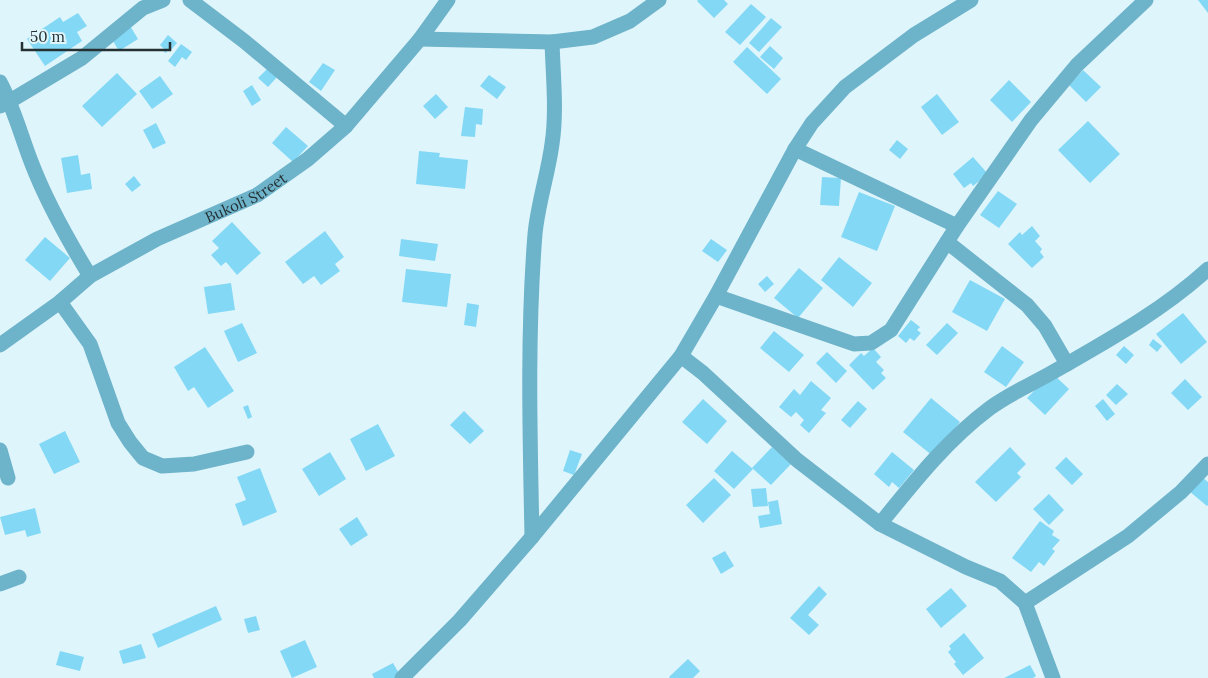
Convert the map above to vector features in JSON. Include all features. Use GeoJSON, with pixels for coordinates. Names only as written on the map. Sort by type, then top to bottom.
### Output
{"type":"FeatureCollection","features":[{"type":"Feature","properties":{"kind":"street"},"geometry":{"type":"LineString","coordinates":[[5,104],[82,58],[143,8],[163,0]]}},
{"type":"Feature","properties":{"kind":"street"},"geometry":{"type":"LineString","coordinates":[[190,0],[244,41],[346,126]]}},
{"type":"Feature","properties":{"kind":"street","name":"Bukoli Street"},"geometry":{"type":"LineString","coordinates":[[0,345],[60,302],[90,276],[157,239],[257,195],[308,160],[346,126],[420,39],[448,0]]}},
{"type":"Feature","properties":{"kind":"street"},"geometry":{"type":"LineString","coordinates":[[420,39],[552,42],[593,37],[630,21],[659,0]]}},
{"type":"Feature","properties":{"kind":"street"},"geometry":{"type":"LineString","coordinates":[[402,678],[460,620],[532,537],[681,356],[716,296],[795,149],[812,123],[846,87],[914,35],[971,0]]}},
{"type":"Feature","properties":{"kind":"street"},"geometry":{"type":"LineString","coordinates":[[716,296],[854,344],[871,343],[891,330],[957,226],[1031,120],[1077,65],[1146,0]]}},
{"type":"Feature","properties":{"kind":"street"},"geometry":{"type":"LineString","coordinates":[[532,537],[529,411],[532,295],[535,232],[541,193],[552,144],[554,96],[552,42]]}},
{"type":"Feature","properties":{"kind":"street"},"geometry":{"type":"LineString","coordinates":[[0,82],[5,104],[62,230],[90,276]]}},
{"type":"Feature","properties":{"kind":"street"},"geometry":{"type":"LineString","coordinates":[[795,149],[957,226]]}},
{"type":"Feature","properties":{"kind":"street"},"geometry":{"type":"LineString","coordinates":[[947,242],[1027,305],[1045,326],[1067,364]]}},
{"type":"Feature","properties":{"kind":"street"},"geometry":{"type":"LineString","coordinates":[[880,524],[912,484],[958,433],[992,407],[1132,327],[1193,283],[1208,269]]}},
{"type":"Feature","properties":{"kind":"street"},"geometry":{"type":"LineString","coordinates":[[60,302],[90,344],[118,423],[143,458],[162,466],[194,464],[247,452]]}},
{"type":"Feature","properties":{"kind":"street"},"geometry":{"type":"LineString","coordinates":[[681,356],[703,373],[797,460],[880,524],[966,567],[1000,581],[1025,603],[1053,678]]}},
{"type":"Feature","properties":{"kind":"street"},"geometry":{"type":"LineString","coordinates":[[0,450],[8,478]]}},
{"type":"Feature","properties":{"kind":"street"},"geometry":{"type":"LineString","coordinates":[[1025,603],[1128,536],[1181,492],[1208,464]]}},
{"type":"Feature","properties":{"kind":"street"},"geometry":{"type":"LineString","coordinates":[[0,584],[19,578]]}},
{"type":"Feature","properties":{"kind":"building"},"geometry":{"type":"Polygon","coordinates":[[[698,0],[724,0],[728,4],[714,18],[698,0]]]}},
{"type":"Feature","properties":{"kind":"building"},"geometry":{"type":"Polygon","coordinates":[[[1198,0],[1208,0],[1208,13],[1198,0]]]}},
{"type":"Feature","properties":{"kind":"building"},"geometry":{"type":"Polygon","coordinates":[[[751,4],[766,17],[740,45],[725,32],[751,4]]]}},
{"type":"Feature","properties":{"kind":"building"},"geometry":{"type":"Polygon","coordinates":[[[78,13],[87,26],[77,32],[82,41],[45,66],[27,39],[60,17],[63,22],[78,13]]]}},
{"type":"Feature","properties":{"kind":"building"},"geometry":{"type":"Polygon","coordinates":[[[771,18],[782,27],[759,52],[749,43],[771,18]]]}},
{"type":"Feature","properties":{"kind":"building"},"geometry":{"type":"Polygon","coordinates":[[[129,24],[138,39],[119,51],[110,36],[129,24]]]}},
{"type":"Feature","properties":{"kind":"building"},"geometry":{"type":"Polygon","coordinates":[[[168,35],[177,43],[166,53],[160,45],[168,35]]]}},
{"type":"Feature","properties":{"kind":"building"},"geometry":{"type":"Polygon","coordinates":[[[181,44],[192,52],[186,60],[182,57],[175,67],[168,61],[181,44]]]}},
{"type":"Feature","properties":{"kind":"building"},"geometry":{"type":"Polygon","coordinates":[[[770,46],[783,58],[774,69],[760,57],[770,46]]]}},
{"type":"Feature","properties":{"kind":"building"},"geometry":{"type":"Polygon","coordinates":[[[747,47],[781,79],[767,94],[733,62],[747,47]]]}},
{"type":"Feature","properties":{"kind":"building"},"geometry":{"type":"Polygon","coordinates":[[[323,63],[335,70],[321,91],[309,82],[323,63]]]}},
{"type":"Feature","properties":{"kind":"building"},"geometry":{"type":"Polygon","coordinates":[[[269,67],[278,76],[268,87],[258,78],[269,67]]]}},
{"type":"Feature","properties":{"kind":"building"},"geometry":{"type":"Polygon","coordinates":[[[1083,70],[1101,87],[1086,102],[1069,85],[1083,70]]]}},
{"type":"Feature","properties":{"kind":"building"},"geometry":{"type":"Polygon","coordinates":[[[117,73],[137,94],[102,127],[82,106],[117,73]]]}},
{"type":"Feature","properties":{"kind":"building"},"geometry":{"type":"Polygon","coordinates":[[[489,75],[506,87],[497,99],[480,86],[489,75]]]}},
{"type":"Feature","properties":{"kind":"building"},"geometry":{"type":"Polygon","coordinates":[[[160,76],[173,94],[152,109],[139,91],[160,76]]]}},
{"type":"Feature","properties":{"kind":"building"},"geometry":{"type":"Polygon","coordinates":[[[1009,80],[1031,102],[1012,122],[990,100],[1009,80]]]}},
{"type":"Feature","properties":{"kind":"building"},"geometry":{"type":"Polygon","coordinates":[[[252,85],[261,100],[252,106],[243,91],[252,85]]]}},
{"type":"Feature","properties":{"kind":"building"},"geometry":{"type":"Polygon","coordinates":[[[436,94],[448,107],[435,119],[423,106],[436,94]]]}},
{"type":"Feature","properties":{"kind":"building"},"geometry":{"type":"Polygon","coordinates":[[[937,94],[959,122],[942,135],[921,107],[937,94]]]}},
{"type":"Feature","properties":{"kind":"building"},"geometry":{"type":"Polygon","coordinates":[[[465,107],[483,109],[482,125],[476,124],[475,137],[461,136],[465,107]]]}},
{"type":"Feature","properties":{"kind":"building"},"geometry":{"type":"Polygon","coordinates":[[[1088,121],[1120,154],[1090,183],[1058,150],[1088,121]]]}},
{"type":"Feature","properties":{"kind":"building"},"geometry":{"type":"Polygon","coordinates":[[[156,123],[166,143],[153,149],[143,130],[156,123]]]}},
{"type":"Feature","properties":{"kind":"building"},"geometry":{"type":"Polygon","coordinates":[[[286,127],[308,146],[293,162],[272,143],[286,127]]]}},
{"type":"Feature","properties":{"kind":"building"},"geometry":{"type":"Polygon","coordinates":[[[897,140],[908,149],[900,159],[889,150],[897,140]]]}},
{"type":"Feature","properties":{"kind":"building"},"geometry":{"type":"Polygon","coordinates":[[[419,151],[440,153],[439,157],[468,160],[465,189],[416,184],[419,151]]]}},
{"type":"Feature","properties":{"kind":"building"},"geometry":{"type":"Polygon","coordinates":[[[78,155],[81,175],[90,173],[92,189],[67,193],[61,158],[78,155]]]}},
{"type":"Feature","properties":{"kind":"building"},"geometry":{"type":"Polygon","coordinates":[[[973,157],[988,174],[973,186],[971,183],[964,188],[953,174],[973,157]]]}},
{"type":"Feature","properties":{"kind":"building"},"geometry":{"type":"Polygon","coordinates":[[[134,176],[141,185],[132,192],[125,184],[134,176]]]}},
{"type":"Feature","properties":{"kind":"building"},"geometry":{"type":"Polygon","coordinates":[[[822,177],[841,178],[839,206],[820,205],[822,177]]]}},
{"type":"Feature","properties":{"kind":"building"},"geometry":{"type":"Polygon","coordinates":[[[998,191],[1017,204],[999,228],[980,215],[998,191]]]}},
{"type":"Feature","properties":{"kind":"building"},"geometry":{"type":"Polygon","coordinates":[[[859,192],[895,206],[877,251],[841,237],[859,192]]]}},
{"type":"Feature","properties":{"kind":"building"},"geometry":{"type":"Polygon","coordinates":[[[232,222],[261,253],[237,275],[226,262],[221,266],[211,255],[219,248],[212,241],[232,222]]]}},
{"type":"Feature","properties":{"kind":"building"},"geometry":{"type":"Polygon","coordinates":[[[1032,226],[1040,236],[1035,241],[1042,249],[1040,252],[1044,257],[1032,268],[1008,244],[1020,232],[1022,235],[1032,226]]]}},
{"type":"Feature","properties":{"kind":"building"},"geometry":{"type":"Polygon","coordinates":[[[325,231],[344,257],[335,264],[340,271],[321,285],[314,276],[303,284],[285,262],[325,231]]]}},
{"type":"Feature","properties":{"kind":"building"},"geometry":{"type":"Polygon","coordinates":[[[45,237],[70,258],[50,281],[25,260],[45,237]]]}},
{"type":"Feature","properties":{"kind":"building"},"geometry":{"type":"Polygon","coordinates":[[[401,239],[438,244],[435,261],[399,256],[401,239]]]}},
{"type":"Feature","properties":{"kind":"building"},"geometry":{"type":"Polygon","coordinates":[[[711,239],[727,250],[718,262],[702,251],[711,239]]]}},
{"type":"Feature","properties":{"kind":"building"},"geometry":{"type":"Polygon","coordinates":[[[839,257],[872,283],[853,307],[821,280],[839,257]]]}},
{"type":"Feature","properties":{"kind":"building"},"geometry":{"type":"Polygon","coordinates":[[[799,268],[823,288],[798,318],[774,298],[799,268]]]}},
{"type":"Feature","properties":{"kind":"building"},"geometry":{"type":"Polygon","coordinates":[[[406,269],[451,274],[447,307],[402,302],[406,269]]]}},
{"type":"Feature","properties":{"kind":"building"},"geometry":{"type":"Polygon","coordinates":[[[767,276],[774,284],[765,292],[758,284],[767,276]]]}},
{"type":"Feature","properties":{"kind":"building"},"geometry":{"type":"Polygon","coordinates":[[[970,280],[1005,299],[987,331],[952,312],[970,280]]]}},
{"type":"Feature","properties":{"kind":"building"},"geometry":{"type":"Polygon","coordinates":[[[231,283],[235,310],[208,314],[204,287],[231,283]]]}},
{"type":"Feature","properties":{"kind":"building"},"geometry":{"type":"Polygon","coordinates":[[[467,303],[479,305],[476,327],[464,325],[467,303]]]}},
{"type":"Feature","properties":{"kind":"building"},"geometry":{"type":"Polygon","coordinates":[[[1183,313],[1207,342],[1181,364],[1156,334],[1183,313]]]}},
{"type":"Feature","properties":{"kind":"building"},"geometry":{"type":"Polygon","coordinates":[[[911,320],[920,327],[917,330],[921,333],[914,341],[910,338],[906,343],[898,336],[911,320]]]}},
{"type":"Feature","properties":{"kind":"building"},"geometry":{"type":"Polygon","coordinates":[[[242,323],[257,353],[238,362],[224,331],[242,323]]]}},
{"type":"Feature","properties":{"kind":"building"},"geometry":{"type":"Polygon","coordinates":[[[947,323],[958,333],[937,355],[926,345],[947,323]]]}},
{"type":"Feature","properties":{"kind":"building"},"geometry":{"type":"Polygon","coordinates":[[[774,331],[804,355],[789,372],[760,348],[774,331]]]}},
{"type":"Feature","properties":{"kind":"building"},"geometry":{"type":"Polygon","coordinates":[[[1153,339],[1162,346],[1157,352],[1149,345],[1153,339]]]}},
{"type":"Feature","properties":{"kind":"building"},"geometry":{"type":"Polygon","coordinates":[[[1002,346],[1024,362],[1006,387],[984,372],[1002,346]]]}},
{"type":"Feature","properties":{"kind":"building"},"geometry":{"type":"Polygon","coordinates":[[[1124,346],[1134,355],[1126,364],[1116,355],[1124,346]]]}},
{"type":"Feature","properties":{"kind":"building"},"geometry":{"type":"Polygon","coordinates":[[[205,347],[234,391],[208,408],[194,387],[188,391],[174,367],[205,347]]]}},
{"type":"Feature","properties":{"kind":"building"},"geometry":{"type":"Polygon","coordinates":[[[873,348],[881,357],[876,362],[884,370],[881,373],[886,378],[873,390],[849,365],[861,353],[864,356],[873,348]]]}},
{"type":"Feature","properties":{"kind":"building"},"geometry":{"type":"Polygon","coordinates":[[[827,352],[847,371],[836,383],[816,363],[827,352]]]}},
{"type":"Feature","properties":{"kind":"building"},"geometry":{"type":"Polygon","coordinates":[[[1052,373],[1069,389],[1045,415],[1027,398],[1052,373]]]}},
{"type":"Feature","properties":{"kind":"building"},"geometry":{"type":"Polygon","coordinates":[[[1185,379],[1202,397],[1188,410],[1171,393],[1185,379]]]}},
{"type":"Feature","properties":{"kind":"building"},"geometry":{"type":"Polygon","coordinates":[[[811,381],[831,398],[821,410],[826,413],[809,433],[800,425],[804,420],[796,412],[791,417],[779,407],[794,389],[800,395],[811,381]]]}},
{"type":"Feature","properties":{"kind":"building"},"geometry":{"type":"Polygon","coordinates":[[[1117,384],[1128,394],[1116,405],[1106,395],[1117,384]]]}},
{"type":"Feature","properties":{"kind":"building"},"geometry":{"type":"Polygon","coordinates":[[[931,398],[960,422],[933,456],[903,432],[931,398]]]}},
{"type":"Feature","properties":{"kind":"building"},"geometry":{"type":"Polygon","coordinates":[[[703,399],[727,421],[707,444],[682,422],[703,399]]]}},
{"type":"Feature","properties":{"kind":"building"},"geometry":{"type":"Polygon","coordinates":[[[1103,399],[1115,414],[1107,421],[1095,406],[1103,399]]]}},
{"type":"Feature","properties":{"kind":"building"},"geometry":{"type":"Polygon","coordinates":[[[858,401],[867,409],[850,428],[841,420],[858,401]]]}},
{"type":"Feature","properties":{"kind":"building"},"geometry":{"type":"Polygon","coordinates":[[[248,405],[252,417],[248,419],[243,407],[248,405]]]}},
{"type":"Feature","properties":{"kind":"building"},"geometry":{"type":"Polygon","coordinates":[[[464,411],[484,431],[470,444],[450,425],[464,411]]]}},
{"type":"Feature","properties":{"kind":"building"},"geometry":{"type":"Polygon","coordinates":[[[378,424],[395,456],[366,471],[350,439],[378,424]]]}},
{"type":"Feature","properties":{"kind":"building"},"geometry":{"type":"Polygon","coordinates":[[[65,431],[80,462],[54,474],[39,444],[65,431]]]}},
{"type":"Feature","properties":{"kind":"building"},"geometry":{"type":"Polygon","coordinates":[[[772,447],[791,464],[771,485],[752,468],[772,447]]]}},
{"type":"Feature","properties":{"kind":"building"},"geometry":{"type":"Polygon","coordinates":[[[1010,447],[1026,464],[1017,473],[1021,477],[996,502],[975,482],[1010,447]]]}},
{"type":"Feature","properties":{"kind":"building"},"geometry":{"type":"Polygon","coordinates":[[[570,450],[582,454],[574,475],[563,471],[570,450]]]}},
{"type":"Feature","properties":{"kind":"building"},"geometry":{"type":"Polygon","coordinates":[[[732,451],[753,469],[734,489],[714,471],[732,451]]]}},
{"type":"Feature","properties":{"kind":"building"},"geometry":{"type":"Polygon","coordinates":[[[330,452],[346,479],[319,496],[302,469],[330,452]]]}},
{"type":"Feature","properties":{"kind":"building"},"geometry":{"type":"Polygon","coordinates":[[[892,452],[914,470],[899,488],[892,482],[889,487],[874,474],[892,452]]]}},
{"type":"Feature","properties":{"kind":"building"},"geometry":{"type":"Polygon","coordinates":[[[1066,457],[1083,474],[1072,485],[1055,468],[1066,457]]]}},
{"type":"Feature","properties":{"kind":"building"},"geometry":{"type":"Polygon","coordinates":[[[260,468],[277,512],[243,526],[235,504],[246,500],[237,477],[260,468]]]}},
{"type":"Feature","properties":{"kind":"building"},"geometry":{"type":"Polygon","coordinates":[[[1202,477],[1208,482],[1207,506],[1189,491],[1202,477]]]}},
{"type":"Feature","properties":{"kind":"building"},"geometry":{"type":"Polygon","coordinates":[[[714,478],[731,495],[703,523],[686,505],[714,478]]]}},
{"type":"Feature","properties":{"kind":"building"},"geometry":{"type":"Polygon","coordinates":[[[766,488],[768,506],[753,507],[751,489],[766,488]]]}},
{"type":"Feature","properties":{"kind":"building"},"geometry":{"type":"Polygon","coordinates":[[[1049,494],[1064,510],[1049,525],[1033,509],[1049,494]]]}},
{"type":"Feature","properties":{"kind":"building"},"geometry":{"type":"Polygon","coordinates":[[[778,500],[782,524],[760,528],[758,516],[770,514],[768,502],[778,500]]]}},
{"type":"Feature","properties":{"kind":"building"},"geometry":{"type":"Polygon","coordinates":[[[35,508],[41,533],[27,537],[25,530],[5,535],[0,517],[35,508]]]}},
{"type":"Feature","properties":{"kind":"building"},"geometry":{"type":"Polygon","coordinates":[[[357,517],[368,535],[351,546],[339,529],[357,517]]]}},
{"type":"Feature","properties":{"kind":"building"},"geometry":{"type":"Polygon","coordinates":[[[1040,521],[1054,531],[1052,535],[1060,540],[1052,549],[1055,551],[1044,566],[1039,562],[1031,572],[1012,558],[1040,521]]]}},
{"type":"Feature","properties":{"kind":"building"},"geometry":{"type":"Polygon","coordinates":[[[725,551],[734,566],[721,574],[712,558],[725,551]]]}},
{"type":"Feature","properties":{"kind":"building"},"geometry":{"type":"Polygon","coordinates":[[[819,586],[827,594],[808,615],[819,625],[809,635],[790,618],[819,586]]]}},
{"type":"Feature","properties":{"kind":"building"},"geometry":{"type":"Polygon","coordinates":[[[951,588],[967,606],[941,628],[926,609],[951,588]]]}},
{"type":"Feature","properties":{"kind":"building"},"geometry":{"type":"Polygon","coordinates":[[[216,606],[222,620],[158,648],[152,634],[216,606]]]}},
{"type":"Feature","properties":{"kind":"building"},"geometry":{"type":"Polygon","coordinates":[[[256,616],[260,630],[248,633],[244,619],[256,616]]]}},
{"type":"Feature","properties":{"kind":"building"},"geometry":{"type":"Polygon","coordinates":[[[964,633],[984,658],[963,675],[954,664],[956,662],[948,652],[951,649],[949,646],[964,633]]]}},
{"type":"Feature","properties":{"kind":"building"},"geometry":{"type":"Polygon","coordinates":[[[305,640],[317,667],[292,678],[280,651],[305,640]]]}},
{"type":"Feature","properties":{"kind":"building"},"geometry":{"type":"Polygon","coordinates":[[[141,644],[146,658],[123,664],[119,651],[141,644]]]}},
{"type":"Feature","properties":{"kind":"building"},"geometry":{"type":"Polygon","coordinates":[[[60,651],[84,657],[80,671],[56,665],[60,651]]]}},
{"type":"Feature","properties":{"kind":"building"},"geometry":{"type":"Polygon","coordinates":[[[688,659],[700,671],[693,678],[669,677],[688,659]]]}},
{"type":"Feature","properties":{"kind":"building"},"geometry":{"type":"Polygon","coordinates":[[[393,663],[400,675],[395,678],[374,678],[372,674],[393,663]]]}},
{"type":"Feature","properties":{"kind":"building"},"geometry":{"type":"Polygon","coordinates":[[[1030,665],[1036,676],[1033,678],[1004,678],[1030,665]]]}}]}
